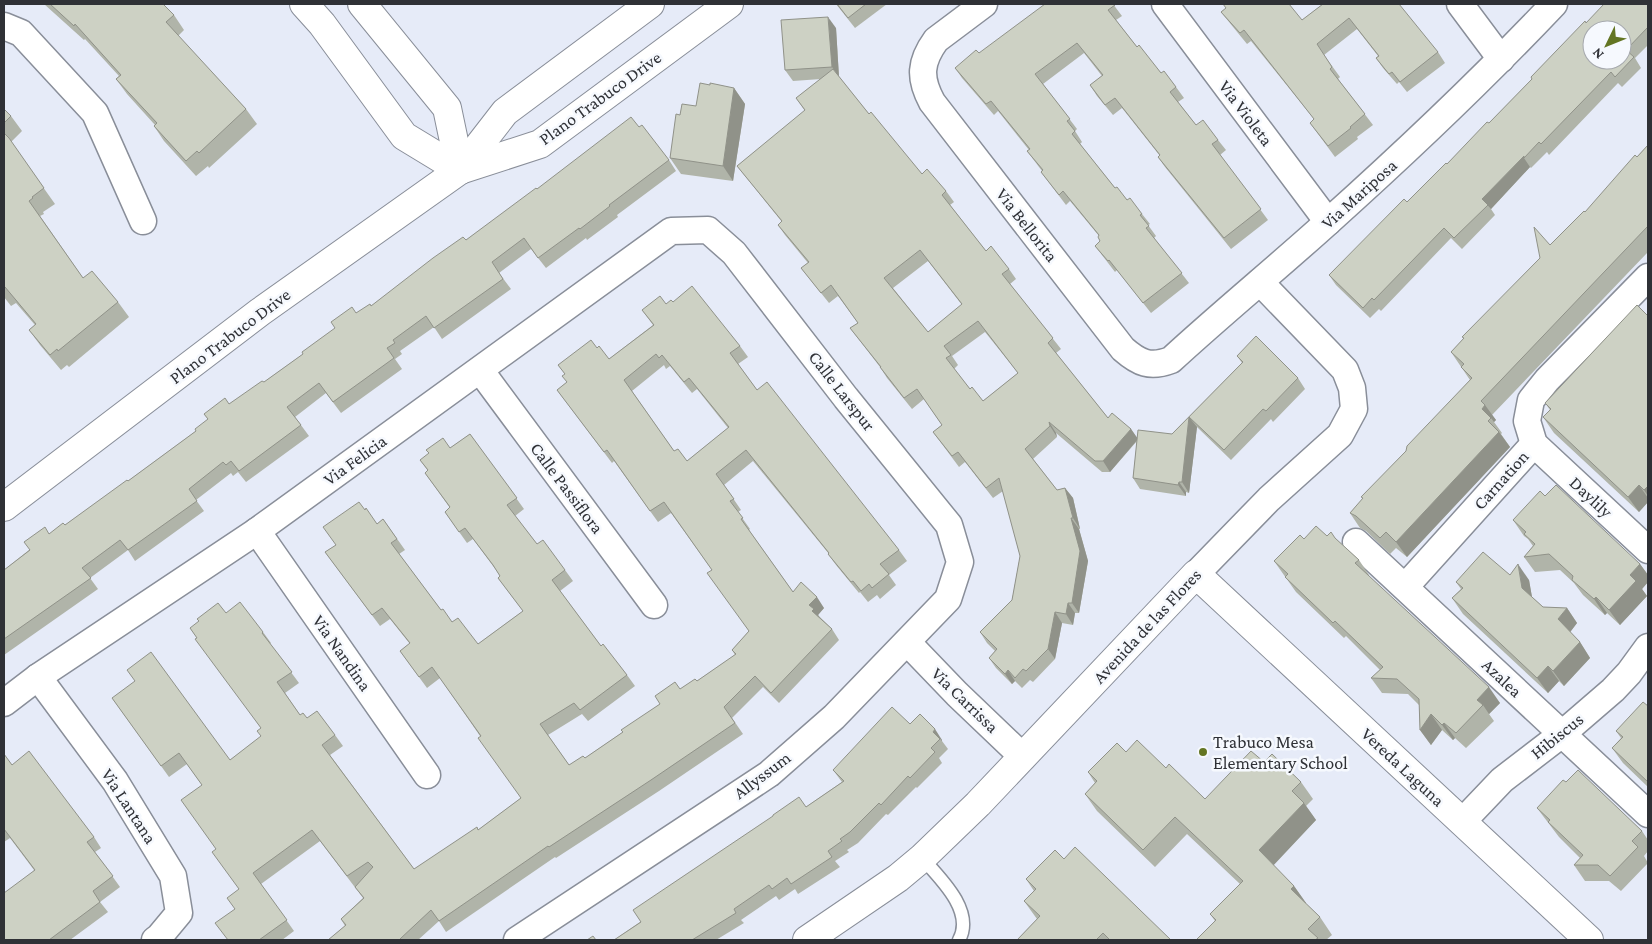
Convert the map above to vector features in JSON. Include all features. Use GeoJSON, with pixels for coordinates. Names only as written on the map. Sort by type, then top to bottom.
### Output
{"type":"FeatureCollection","features":[{"type":"Feature","properties":{"kind":"street"},"geometry":{"type":"LineString","coordinates":[[304,4],[322,24],[404,136],[460,170]]}},
{"type":"Feature","properties":{"kind":"street"},"geometry":{"type":"LineString","coordinates":[[362,4],[447,108],[460,170]]}},
{"type":"Feature","properties":{"kind":"street","name":"Plano Trabuco Drive"},"geometry":{"type":"LineString","coordinates":[[4,508],[260,312],[460,170],[505,112],[650,4]]}},
{"type":"Feature","properties":{"kind":"street","name":"Plano Trabuco Drive"},"geometry":{"type":"LineString","coordinates":[[460,170],[540,144],[729,4]]}},
{"type":"Feature","properties":{"kind":"street","name":"Via Bellorita"},"geometry":{"type":"LineString","coordinates":[[984,4],[936,40],[926,55],[922,71],[924,83],[932,102],[1123,349],[1132,356],[1151,365]]}},
{"type":"Feature","properties":{"kind":"street","name":"Via Violeta"},"geometry":{"type":"LineString","coordinates":[[1165,4],[1328,222]]}},
{"type":"Feature","properties":{"kind":"street"},"geometry":{"type":"LineString","coordinates":[[1460,4],[1502,59]]}},
{"type":"Feature","properties":{"kind":"street","name":"Via Mariposa"},"geometry":{"type":"LineString","coordinates":[[1151,365],[1171,360],[1328,222],[1441,118],[1502,59],[1554,4]]}},
{"type":"Feature","properties":{"kind":"street"},"geometry":{"type":"LineString","coordinates":[[4,26],[21,33],[95,113],[143,221]]}},
{"type":"Feature","properties":{"kind":"street","name":"Via Felicia"},"geometry":{"type":"LineString","coordinates":[[4,703],[38,678],[257,531],[671,232],[708,230]]}},
{"type":"Feature","properties":{"kind":"street","name":"Calle Larspur"},"geometry":{"type":"LineString","coordinates":[[708,230],[734,253],[846,398],[949,525],[960,562]]}},
{"type":"Feature","properties":{"kind":"street","name":"Avenida de las Flores"},"geometry":{"type":"LineString","coordinates":[[807,940],[898,878],[922,858],[978,804],[1269,499],[1340,436],[1354,409],[1352,388],[1345,370],[1260,282]]}},
{"type":"Feature","properties":{"kind":"street","name":"Carnation"},"geometry":{"type":"LineString","coordinates":[[1405,587],[1534,444],[1527,421],[1531,400],[1546,380],[1646,285]]}},
{"type":"Feature","properties":{"kind":"street","name":"Calle Passiflora"},"geometry":{"type":"LineString","coordinates":[[480,370],[654,605]]}},
{"type":"Feature","properties":{"kind":"street","name":"Daylily"},"geometry":{"type":"LineString","coordinates":[[1534,444],[1648,550]]}},
{"type":"Feature","properties":{"kind":"street","name":"Via Nandina"},"geometry":{"type":"LineString","coordinates":[[257,531],[427,775]]}},
{"type":"Feature","properties":{"kind":"street","name":"Azalea"},"geometry":{"type":"LineString","coordinates":[[1356,542],[1648,814]]}},
{"type":"Feature","properties":{"kind":"street","name":"Allyssum"},"geometry":{"type":"LineString","coordinates":[[517,940],[769,774],[834,717],[948,599],[960,562]]}},
{"type":"Feature","properties":{"kind":"street","name":"Vereda Laguna"},"geometry":{"type":"LineString","coordinates":[[1196,574],[1589,940]]}},
{"type":"Feature","properties":{"kind":"street","name":"Via Carrissa"},"geometry":{"type":"LineString","coordinates":[[908,642],[957,694],[1023,757]]}},
{"type":"Feature","properties":{"kind":"street","name":"Hibiscus"},"geometry":{"type":"LineString","coordinates":[[1462,822],[1502,780],[1562,734],[1613,690],[1629,673],[1648,647]]}},
{"type":"Feature","properties":{"kind":"street","name":"Via Lantana"},"geometry":{"type":"LineString","coordinates":[[38,678],[115,781],[173,876],[179,912],[155,940]]}},
{"type":"Feature","properties":{"kind":"lane"},"geometry":{"type":"LineString","coordinates":[[922,858],[952,892],[964,919],[962,934],[959,940]]}},
{"type":"Feature","properties":{"kind":"building"},"geometry":{"type":"Polygon","coordinates":[[[50,4],[163,4],[174,15],[166,22],[246,109],[199,153],[197,151],[186,161],[154,126],[157,123],[116,79],[121,75],[75,24],[74,26],[50,4]]]}},
{"type":"Feature","properties":{"kind":"building"},"geometry":{"type":"Polygon","coordinates":[[[837,4],[866,4],[848,18],[837,4]]]}},
{"type":"Feature","properties":{"kind":"building"},"geometry":{"type":"Polygon","coordinates":[[[1045,4],[1115,5],[1108,10],[1137,47],[1139,45],[1161,73],[1164,71],[1176,87],[1170,92],[1196,125],[1203,120],[1218,140],[1212,144],[1261,209],[1224,238],[1158,157],[1160,155],[1115,98],[1105,105],[1090,85],[1103,75],[1077,43],[1035,74],[1070,119],[1067,121],[1075,131],[1072,134],[1115,188],[1117,187],[1127,200],[1130,198],[1149,226],[1146,228],[1182,273],[1143,303],[1109,260],[1095,246],[1100,241],[1099,235],[1063,191],[1059,195],[1041,172],[1043,170],[1027,151],[1030,149],[991,101],[986,104],[955,68],[976,50],[979,53],[1045,4]]]}},
{"type":"Feature","properties":{"kind":"building"},"geometry":{"type":"Polygon","coordinates":[[[1223,4],[1289,4],[1302,20],[1323,4],[1399,4],[1438,52],[1400,82],[1392,72],[1389,74],[1376,58],[1379,56],[1349,18],[1317,44],[1332,67],[1330,69],[1365,114],[1328,146],[1310,123],[1314,119],[1244,30],[1240,33],[1221,12],[1226,8],[1223,4]]]}},
{"type":"Feature","properties":{"kind":"building"},"geometry":{"type":"Polygon","coordinates":[[[1604,4],[1648,4],[1648,27],[1632,44],[1632,20],[1589,20],[1604,4]]]}},
{"type":"Feature","properties":{"kind":"building"},"geometry":{"type":"Polygon","coordinates":[[[828,17],[832,67],[785,70],[781,20],[828,17]]]}},
{"type":"Feature","properties":{"kind":"building"},"geometry":{"type":"Polygon","coordinates":[[[1582,24],[1582,70],[1622,70],[1615,77],[1611,72],[1541,144],[1539,142],[1524,158],[1524,156],[1482,199],[1488,205],[1454,238],[1444,228],[1374,300],[1372,298],[1363,308],[1329,275],[1404,199],[1407,202],[1487,122],[1489,123],[1532,79],[1531,77],[1582,24]]]}},
{"type":"Feature","properties":{"kind":"building"},"geometry":{"type":"Polygon","coordinates":[[[833,69],[869,114],[871,112],[922,174],[927,169],[946,191],[942,195],[986,251],[991,246],[1009,269],[1002,274],[1053,338],[1048,343],[1108,418],[1112,413],[1131,429],[1103,461],[1095,461],[1049,422],[1050,426],[1025,449],[1057,490],[1065,488],[1080,551],[1072,603],[1068,603],[1066,614],[1055,612],[1048,649],[1026,671],[1023,669],[1015,678],[1008,670],[1005,674],[989,658],[997,649],[980,632],[1012,600],[1020,556],[999,478],[986,488],[958,452],[952,456],[933,432],[942,425],[917,389],[904,398],[850,328],[858,323],[831,285],[821,293],[801,268],[809,262],[778,225],[782,221],[737,166],[805,110],[796,98],[833,69]],[[920,250],[884,278],[928,332],[962,304],[920,250]],[[978,321],[944,346],[951,355],[946,358],[970,389],[972,387],[983,401],[1018,373],[978,321]]]}},
{"type":"Feature","properties":{"kind":"building"},"geometry":{"type":"Polygon","coordinates":[[[700,83],[734,88],[723,166],[670,158],[676,114],[680,115],[682,104],[696,106],[700,83]]]}},
{"type":"Feature","properties":{"kind":"building"},"geometry":{"type":"Polygon","coordinates":[[[4,109],[11,116],[4,123],[4,109]]]}},
{"type":"Feature","properties":{"kind":"building"},"geometry":{"type":"Polygon","coordinates":[[[631,117],[639,127],[642,125],[669,160],[580,229],[538,258],[524,238],[492,262],[503,279],[434,328],[426,316],[393,340],[395,343],[387,348],[394,358],[333,402],[319,383],[287,407],[301,425],[239,471],[231,461],[226,465],[223,462],[189,489],[197,501],[128,550],[120,540],[82,568],[91,578],[4,639],[4,570],[30,550],[24,542],[45,527],[49,534],[63,523],[65,525],[128,481],[196,431],[195,429],[208,419],[204,414],[225,398],[229,404],[262,381],[264,382],[335,328],[331,322],[352,307],[356,313],[370,304],[371,306],[433,258],[463,237],[466,240],[537,189],[631,117]]]}},
{"type":"Feature","properties":{"kind":"building"},"geometry":{"type":"Polygon","coordinates":[[[4,133],[44,188],[29,201],[83,278],[92,271],[118,302],[58,351],[57,349],[50,355],[29,330],[36,324],[4,288],[4,133]]]}},
{"type":"Feature","properties":{"kind":"building"},"geometry":{"type":"Polygon","coordinates":[[[1648,145],[1648,226],[1481,401],[1485,405],[1482,409],[1491,418],[1488,421],[1499,432],[1396,542],[1386,532],[1380,538],[1356,516],[1350,513],[1363,498],[1361,497],[1406,451],[1407,446],[1472,378],[1461,367],[1464,364],[1451,352],[1464,338],[1462,337],[1540,258],[1534,227],[1550,245],[1585,212],[1635,155],[1637,157],[1648,145]]]}},
{"type":"Feature","properties":{"kind":"building"},"geometry":{"type":"Polygon","coordinates":[[[692,286],[740,346],[730,353],[757,390],[767,382],[899,550],[880,564],[889,574],[872,588],[869,584],[861,591],[828,554],[746,450],[716,474],[734,499],[730,501],[743,518],[741,519],[793,592],[801,582],[817,597],[809,605],[814,609],[812,611],[832,629],[771,693],[755,676],[724,707],[735,723],[548,846],[439,921],[431,910],[401,940],[328,940],[346,925],[341,919],[364,898],[355,887],[373,867],[368,862],[347,876],[312,830],[253,873],[287,920],[259,940],[228,940],[215,923],[235,909],[227,898],[239,889],[212,852],[216,849],[181,800],[202,785],[179,753],[161,766],[112,698],[135,681],[127,670],[151,652],[230,760],[261,736],[257,731],[261,728],[195,639],[197,638],[190,628],[199,621],[197,619],[218,603],[226,613],[240,602],[263,632],[292,672],[277,682],[300,715],[303,713],[307,718],[317,711],[335,735],[322,745],[414,869],[477,827],[478,830],[521,798],[478,738],[481,736],[432,667],[419,677],[400,651],[410,643],[382,608],[372,615],[325,552],[336,545],[323,527],[359,502],[365,510],[366,508],[377,524],[383,519],[397,539],[391,543],[441,610],[443,609],[452,622],[458,618],[478,644],[523,611],[498,578],[500,576],[493,565],[465,528],[459,532],[445,512],[450,507],[425,473],[428,470],[420,460],[429,453],[426,450],[443,438],[450,448],[470,434],[517,498],[507,505],[537,544],[543,540],[565,570],[552,580],[601,646],[603,644],[627,675],[580,710],[574,703],[540,724],[569,765],[583,756],[585,758],[623,732],[621,730],[660,704],[655,696],[675,682],[680,689],[695,679],[697,681],[736,654],[732,650],[749,631],[707,573],[712,570],[664,502],[650,511],[607,450],[604,452],[557,390],[567,382],[562,376],[565,374],[558,365],[591,340],[597,348],[599,346],[609,359],[654,325],[642,310],[660,296],[666,304],[671,300],[673,302],[692,286]],[[656,354],[624,380],[674,451],[678,449],[687,461],[729,427],[689,378],[684,382],[662,355],[659,358],[656,354]]]}},
{"type":"Feature","properties":{"kind":"building"},"geometry":{"type":"Polygon","coordinates":[[[1637,305],[1648,316],[1648,486],[1644,490],[1639,485],[1628,497],[1543,417],[1551,409],[1545,403],[1637,305]]]}},
{"type":"Feature","properties":{"kind":"building"},"geometry":{"type":"Polygon","coordinates":[[[1256,336],[1298,378],[1266,411],[1263,409],[1224,450],[1189,417],[1182,482],[1179,482],[1178,485],[1133,478],[1138,430],[1172,434],[1243,362],[1237,356],[1256,336]]]}},
{"type":"Feature","properties":{"kind":"building"},"geometry":{"type":"Polygon","coordinates":[[[1556,485],[1640,564],[1630,575],[1636,581],[1609,610],[1596,597],[1594,599],[1572,580],[1573,576],[1549,554],[1524,557],[1535,544],[1513,520],[1540,491],[1545,496],[1556,485]]]}},
{"type":"Feature","properties":{"kind":"building"},"geometry":{"type":"Polygon","coordinates":[[[1316,526],[1327,536],[1331,532],[1359,560],[1355,563],[1489,687],[1477,700],[1483,705],[1456,733],[1444,723],[1442,725],[1431,714],[1420,730],[1419,699],[1397,679],[1371,678],[1383,667],[1285,577],[1288,574],[1274,561],[1300,535],[1304,539],[1316,526]]]}},
{"type":"Feature","properties":{"kind":"building"},"geometry":{"type":"Polygon","coordinates":[[[1483,552],[1510,575],[1518,564],[1522,588],[1543,607],[1567,608],[1558,619],[1580,642],[1553,671],[1548,666],[1537,678],[1452,598],[1463,588],[1456,582],[1483,552]]]}},
{"type":"Feature","properties":{"kind":"building"},"geometry":{"type":"Polygon","coordinates":[[[1643,702],[1648,706],[1648,782],[1612,748],[1623,737],[1616,731],[1643,702]]]}},
{"type":"Feature","properties":{"kind":"building"},"geometry":{"type":"Polygon","coordinates":[[[892,707],[910,724],[920,714],[935,729],[933,732],[940,739],[931,748],[935,752],[910,778],[908,776],[881,805],[879,803],[850,832],[840,839],[842,841],[828,851],[832,857],[791,884],[787,878],[772,889],[769,885],[734,909],[736,913],[692,940],[614,940],[641,922],[633,910],[799,797],[806,807],[844,781],[833,770],[892,707]]]}},
{"type":"Feature","properties":{"kind":"building"},"geometry":{"type":"Polygon","coordinates":[[[1137,740],[1166,768],[1169,764],[1205,799],[1251,751],[1264,762],[1272,754],[1301,782],[1292,791],[1304,803],[1259,850],[1294,886],[1291,889],[1320,917],[1308,929],[1318,938],[1315,940],[1196,940],[1216,920],[1210,914],[1243,881],[1175,817],[1143,850],[1085,794],[1097,781],[1088,772],[1117,743],[1126,752],[1137,740]]]}},
{"type":"Feature","properties":{"kind":"building"},"geometry":{"type":"Polygon","coordinates":[[[29,751],[94,837],[87,842],[113,876],[93,891],[100,902],[49,940],[4,940],[4,893],[35,870],[4,829],[4,754],[12,765],[29,751]]]}},
{"type":"Feature","properties":{"kind":"building"},"geometry":{"type":"Polygon","coordinates":[[[1578,770],[1642,831],[1632,841],[1638,847],[1610,876],[1598,865],[1574,865],[1583,855],[1548,822],[1550,820],[1537,808],[1563,780],[1566,782],[1578,770]]]}},
{"type":"Feature","properties":{"kind":"building"},"geometry":{"type":"Polygon","coordinates":[[[1075,847],[1171,940],[1110,940],[1103,933],[1096,940],[1017,940],[1040,916],[1024,901],[1036,889],[1026,879],[1055,850],[1064,859],[1075,847]]]}},
{"type":"Feature","properties":{"kind":"building"},"geometry":{"type":"Polygon","coordinates":[[[593,936],[596,940],[587,940],[593,936]]]}},
{"type":"Feature","properties":{"kind":"place","name":"Trabuco Mesa Elementary School"},"geometry":{"type":"Point","coordinates":[1203,752]}}]}
